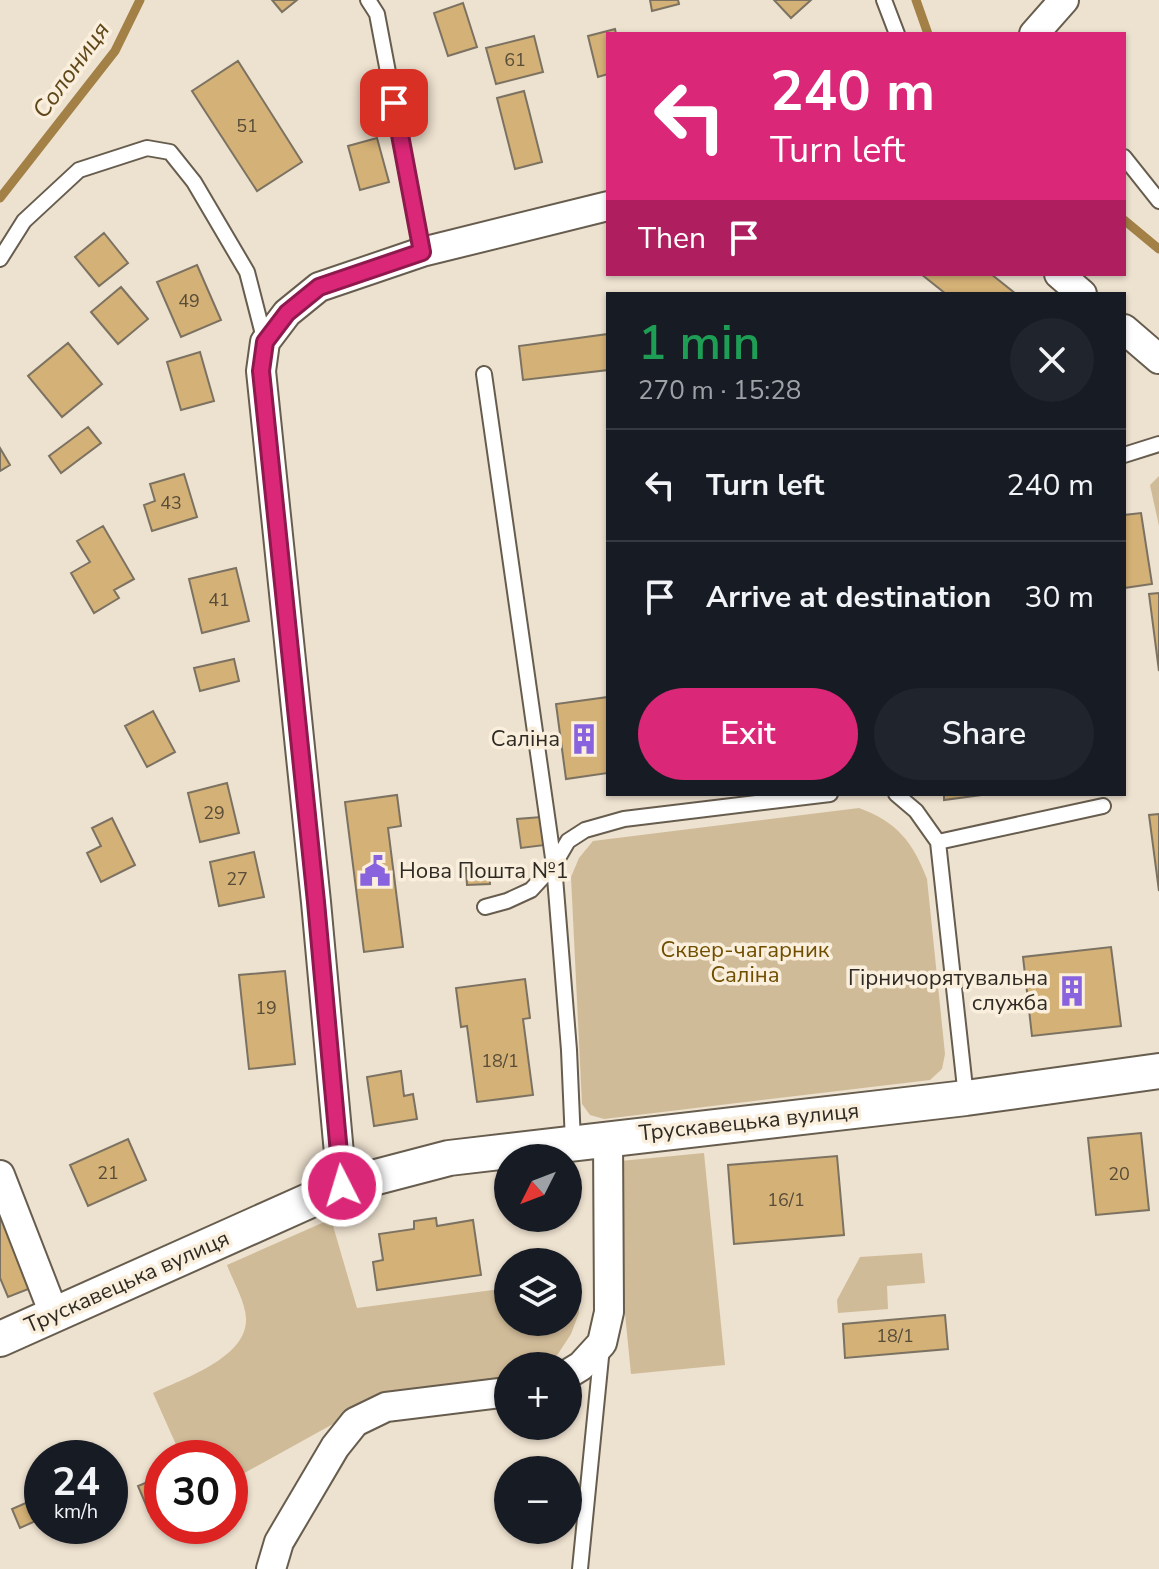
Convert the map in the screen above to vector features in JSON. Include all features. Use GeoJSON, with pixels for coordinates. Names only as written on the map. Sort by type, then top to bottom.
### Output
{"type":"FeatureCollection","features":[{"type":"Feature","properties":{"kind":"street"},"geometry":{"type":"LineString","coordinates":[[1040,32],[1064,0]]}},
{"type":"Feature","properties":{"kind":"street"},"geometry":{"type":"LineString","coordinates":[[342,1186],[261,371],[265,342],[287,313],[319,287],[422,252],[606,206]]}},
{"type":"Feature","properties":{"kind":"street"},"geometry":{"type":"LineString","coordinates":[[1061,276],[1080,292]]}},
{"type":"Feature","properties":{"kind":"street"},"geometry":{"type":"LineString","coordinates":[[1126,331],[1159,359]]}},
{"type":"Feature","properties":{"kind":"street","name":"Трускавецька вулиця"},"geometry":{"type":"LineString","coordinates":[[0,1339],[342,1186],[449,1158],[966,1098],[1159,1071]]}},
{"type":"Feature","properties":{"kind":"street"},"geometry":{"type":"LineString","coordinates":[[582,1365],[602,1343],[609,1312],[608,1138]]}},
{"type":"Feature","properties":{"kind":"street"},"geometry":{"type":"LineString","coordinates":[[0,1175],[54,1314]]}},
{"type":"Feature","properties":{"kind":"street"},"geometry":{"type":"LineString","coordinates":[[271,1569],[279,1542],[335,1447],[355,1422],[386,1407],[494,1394]]}},
{"type":"Feature","properties":{"kind":"lane"},"geometry":{"type":"LineString","coordinates":[[368,0],[377,14],[422,252]]}},
{"type":"Feature","properties":{"kind":"lane"},"geometry":{"type":"LineString","coordinates":[[884,0],[896,32]]}},
{"type":"Feature","properties":{"kind":"lane"},"geometry":{"type":"LineString","coordinates":[[0,259],[24,221],[79,170],[147,148],[170,152],[194,182],[247,272],[265,342]]}},
{"type":"Feature","properties":{"kind":"lane"},"geometry":{"type":"LineString","coordinates":[[1126,160],[1159,201]]}},
{"type":"Feature","properties":{"kind":"lane"},"geometry":{"type":"LineString","coordinates":[[484,374],[554,865],[573,1142]]}},
{"type":"Feature","properties":{"kind":"lane"},"geometry":{"type":"LineString","coordinates":[[1126,454],[1159,444]]}},
{"type":"Feature","properties":{"kind":"lane"},"geometry":{"type":"LineString","coordinates":[[485,907],[531,890],[554,865],[568,841],[585,830],[624,819],[814,796]]}},
{"type":"Feature","properties":{"kind":"lane"},"geometry":{"type":"LineString","coordinates":[[898,796],[916,811],[938,842],[966,1098]]}},
{"type":"Feature","properties":{"kind":"lane"},"geometry":{"type":"LineString","coordinates":[[938,842],[1103,806]]}},
{"type":"Feature","properties":{"kind":"lane"},"geometry":{"type":"LineString","coordinates":[[580,1569],[602,1343]]}},
{"type":"Feature","properties":{"kind":"green space"},"geometry":{"type":"Polygon","coordinates":[[[1159,476],[1159,526],[1150,485],[1159,476]]]}},
{"type":"Feature","properties":{"kind":"green space","name":"Сквер-чагарник Саліна"},"geometry":{"type":"Polygon","coordinates":[[[859,808],[884,820],[902,835],[916,854],[927,879],[945,1054],[942,1069],[930,1080],[604,1119],[590,1115],[582,1104],[571,877],[579,858],[593,841],[859,808]]]}},
{"type":"Feature","properties":{"kind":"green space"},"geometry":{"type":"Polygon","coordinates":[[[704,1153],[725,1365],[631,1374],[610,1162],[704,1153]]]}},
{"type":"Feature","properties":{"kind":"green space"},"geometry":{"type":"Polygon","coordinates":[[[331,1219],[357,1308],[494,1290],[494,1336],[570,1336],[559,1352],[494,1352],[494,1386],[351,1414],[248,1471],[248,1440],[174,1440],[153,1393],[196,1374],[225,1356],[244,1332],[245,1311],[227,1265],[331,1219]]]}},
{"type":"Feature","properties":{"kind":"green space"},"geometry":{"type":"Polygon","coordinates":[[[922,1253],[925,1283],[887,1286],[888,1309],[838,1313],[837,1300],[860,1257],[922,1253]]]}},
{"type":"Feature","properties":{"kind":"building"},"geometry":{"type":"Polygon","coordinates":[[[272,0],[297,0],[282,12],[272,0]]]}},
{"type":"Feature","properties":{"kind":"building"},"geometry":{"type":"Polygon","coordinates":[[[650,0],[678,0],[679,4],[652,11],[650,0]]]}},
{"type":"Feature","properties":{"kind":"building"},"geometry":{"type":"Polygon","coordinates":[[[774,0],[811,0],[791,18],[774,0]]]}},
{"type":"Feature","properties":{"kind":"building"},"geometry":{"type":"Polygon","coordinates":[[[463,3],[477,47],[448,56],[434,13],[463,3]]]}},
{"type":"Feature","properties":{"kind":"building"},"geometry":{"type":"Polygon","coordinates":[[[615,29],[616,32],[606,32],[606,75],[598,77],[588,36],[615,29]]]}},
{"type":"Feature","properties":{"kind":"building"},"geometry":{"type":"Polygon","coordinates":[[[534,36],[543,72],[496,84],[486,48],[534,36]]]}},
{"type":"Feature","properties":{"kind":"building"},"geometry":{"type":"Polygon","coordinates":[[[238,61],[302,162],[257,191],[192,91],[238,61]]]}},
{"type":"Feature","properties":{"kind":"building"},"geometry":{"type":"Polygon","coordinates":[[[524,91],[542,162],[515,169],[497,98],[524,91]]]}},
{"type":"Feature","properties":{"kind":"building"},"geometry":{"type":"Polygon","coordinates":[[[377,138],[389,182],[360,190],[348,146],[377,138]]]}},
{"type":"Feature","properties":{"kind":"building"},"geometry":{"type":"Polygon","coordinates":[[[104,233],[128,263],[99,286],[75,257],[104,233]]]}},
{"type":"Feature","properties":{"kind":"building"},"geometry":{"type":"Polygon","coordinates":[[[197,265],[221,320],[181,337],[157,282],[197,265]]]}},
{"type":"Feature","properties":{"kind":"building"},"geometry":{"type":"Polygon","coordinates":[[[924,276],[994,276],[1014,292],[944,292],[924,276]]]}},
{"type":"Feature","properties":{"kind":"building"},"geometry":{"type":"Polygon","coordinates":[[[121,287],[148,319],[118,344],[91,312],[121,287]]]}},
{"type":"Feature","properties":{"kind":"building"},"geometry":{"type":"Polygon","coordinates":[[[606,334],[606,370],[523,380],[519,346],[606,334]]]}},
{"type":"Feature","properties":{"kind":"building"},"geometry":{"type":"Polygon","coordinates":[[[68,343],[102,384],[62,417],[28,376],[68,343]]]}},
{"type":"Feature","properties":{"kind":"building"},"geometry":{"type":"Polygon","coordinates":[[[200,352],[214,401],[181,410],[167,362],[200,352]]]}},
{"type":"Feature","properties":{"kind":"building"},"geometry":{"type":"Polygon","coordinates":[[[88,427],[101,443],[61,473],[49,456],[88,427]]]}},
{"type":"Feature","properties":{"kind":"building"},"geometry":{"type":"Polygon","coordinates":[[[0,448],[10,465],[0,471],[0,448]]]}},
{"type":"Feature","properties":{"kind":"building"},"geometry":{"type":"Polygon","coordinates":[[[184,474],[197,517],[152,531],[144,505],[155,501],[150,484],[184,474]]]}},
{"type":"Feature","properties":{"kind":"building"},"geometry":{"type":"Polygon","coordinates":[[[1141,513],[1152,584],[1126,588],[1126,515],[1141,513]]]}},
{"type":"Feature","properties":{"kind":"building"},"geometry":{"type":"Polygon","coordinates":[[[103,526],[134,579],[114,590],[119,598],[94,613],[71,573],[90,562],[77,541],[103,526]]]}},
{"type":"Feature","properties":{"kind":"building"},"geometry":{"type":"Polygon","coordinates":[[[236,568],[249,621],[202,633],[189,579],[236,568]]]}},
{"type":"Feature","properties":{"kind":"building"},"geometry":{"type":"Polygon","coordinates":[[[1159,593],[1159,671],[1149,594],[1159,593]]]}},
{"type":"Feature","properties":{"kind":"building"},"geometry":{"type":"Polygon","coordinates":[[[234,659],[239,681],[200,691],[194,668],[234,659]]]}},
{"type":"Feature","properties":{"kind":"building","name":"Саліна"},"geometry":{"type":"Polygon","coordinates":[[[606,697],[606,773],[566,779],[556,704],[606,697]]]}},
{"type":"Feature","properties":{"kind":"building"},"geometry":{"type":"Polygon","coordinates":[[[153,711],[175,752],[147,767],[125,726],[153,711]]]}},
{"type":"Feature","properties":{"kind":"building"},"geometry":{"type":"Polygon","coordinates":[[[227,783],[239,833],[200,842],[188,793],[227,783]]]}},
{"type":"Feature","properties":{"kind":"building"},"geometry":{"type":"Polygon","coordinates":[[[397,795],[401,826],[388,828],[403,947],[364,952],[345,802],[397,795]]]}},
{"type":"Feature","properties":{"kind":"building"},"geometry":{"type":"Polygon","coordinates":[[[944,796],[974,796],[944,800],[944,796]]]}},
{"type":"Feature","properties":{"kind":"building"},"geometry":{"type":"Polygon","coordinates":[[[1159,814],[1159,891],[1149,815],[1159,814]]]}},
{"type":"Feature","properties":{"kind":"building"},"geometry":{"type":"Polygon","coordinates":[[[541,817],[545,845],[521,848],[517,819],[541,817]]]}},
{"type":"Feature","properties":{"kind":"building"},"geometry":{"type":"Polygon","coordinates":[[[112,818],[135,865],[101,882],[87,853],[101,846],[92,828],[112,818]]]}},
{"type":"Feature","properties":{"kind":"building"},"geometry":{"type":"Polygon","coordinates":[[[254,852],[264,897],[219,906],[210,862],[254,852]]]}},
{"type":"Feature","properties":{"kind":"building"},"geometry":{"type":"Polygon","coordinates":[[[466,868],[489,868],[490,884],[467,885],[466,868]]]}},
{"type":"Feature","properties":{"kind":"building","name":"Гірничорятувальна служба"},"geometry":{"type":"Polygon","coordinates":[[[1111,947],[1121,1026],[1032,1036],[1023,957],[1111,947]]]}},
{"type":"Feature","properties":{"kind":"building"},"geometry":{"type":"Polygon","coordinates":[[[285,971],[295,1064],[249,1069],[239,975],[285,971]]]}},
{"type":"Feature","properties":{"kind":"building"},"geometry":{"type":"Polygon","coordinates":[[[525,979],[530,1018],[523,1019],[533,1095],[477,1102],[467,1026],[461,1027],[456,988],[525,979]]]}},
{"type":"Feature","properties":{"kind":"building"},"geometry":{"type":"Polygon","coordinates":[[[401,1071],[404,1096],[413,1094],[417,1119],[374,1126],[367,1077],[401,1071]]]}},
{"type":"Feature","properties":{"kind":"building"},"geometry":{"type":"Polygon","coordinates":[[[1141,1133],[1149,1210],[1096,1215],[1088,1138],[1141,1133]]]}},
{"type":"Feature","properties":{"kind":"building"},"geometry":{"type":"Polygon","coordinates":[[[128,1139],[146,1180],[88,1206],[70,1165],[128,1139]]]}},
{"type":"Feature","properties":{"kind":"building"},"geometry":{"type":"Polygon","coordinates":[[[837,1156],[844,1235],[734,1244],[728,1165],[837,1156]]]}},
{"type":"Feature","properties":{"kind":"building"},"geometry":{"type":"Polygon","coordinates":[[[0,1208],[31,1288],[8,1297],[0,1278],[0,1208]]]}},
{"type":"Feature","properties":{"kind":"building"},"geometry":{"type":"Polygon","coordinates":[[[436,1218],[437,1226],[473,1220],[481,1275],[377,1290],[373,1262],[383,1260],[379,1234],[414,1229],[414,1221],[436,1218]]]}},
{"type":"Feature","properties":{"kind":"building"},"geometry":{"type":"Polygon","coordinates":[[[945,1315],[948,1349],[845,1358],[843,1324],[945,1315]]]}},
{"type":"Feature","properties":{"kind":"building"},"geometry":{"type":"Polygon","coordinates":[[[144,1484],[144,1500],[138,1486],[144,1484]]]}},
{"type":"Feature","properties":{"kind":"building"},"geometry":{"type":"Polygon","coordinates":[[[24,1504],[24,1526],[20,1528],[12,1509],[24,1504]]]}},
{"type":"Feature","properties":{"kind":"waterway","name":"Солониця"},"geometry":{"type":"LineString","coordinates":[[0,198],[115,51],[140,0]]}},
{"type":"Feature","properties":{"kind":"waterway","name":"Солониця"},"geometry":{"type":"LineString","coordinates":[[916,0],[927,32]]}},
{"type":"Feature","properties":{"kind":"waterway","name":"Солониця"},"geometry":{"type":"LineString","coordinates":[[1126,222],[1159,249]]}},
{"type":"Feature","properties":{"kind":"place","name":"Саліна"},"geometry":{"type":"Point","coordinates":[584,739]}},
{"type":"Feature","properties":{"kind":"place","name":"Нова Пошта №1"},"geometry":{"type":"Point","coordinates":[375,871]}},
{"type":"Feature","properties":{"kind":"place","name":"Гірничорятувальна служба"},"geometry":{"type":"Point","coordinates":[1072,991]}},
{"type":"Feature","properties":{"kind":"route"},"geometry":{"type":"LineString","coordinates":[[342,1186],[261,371],[265,342],[287,313],[319,287],[422,252],[394,103]]}}]}
